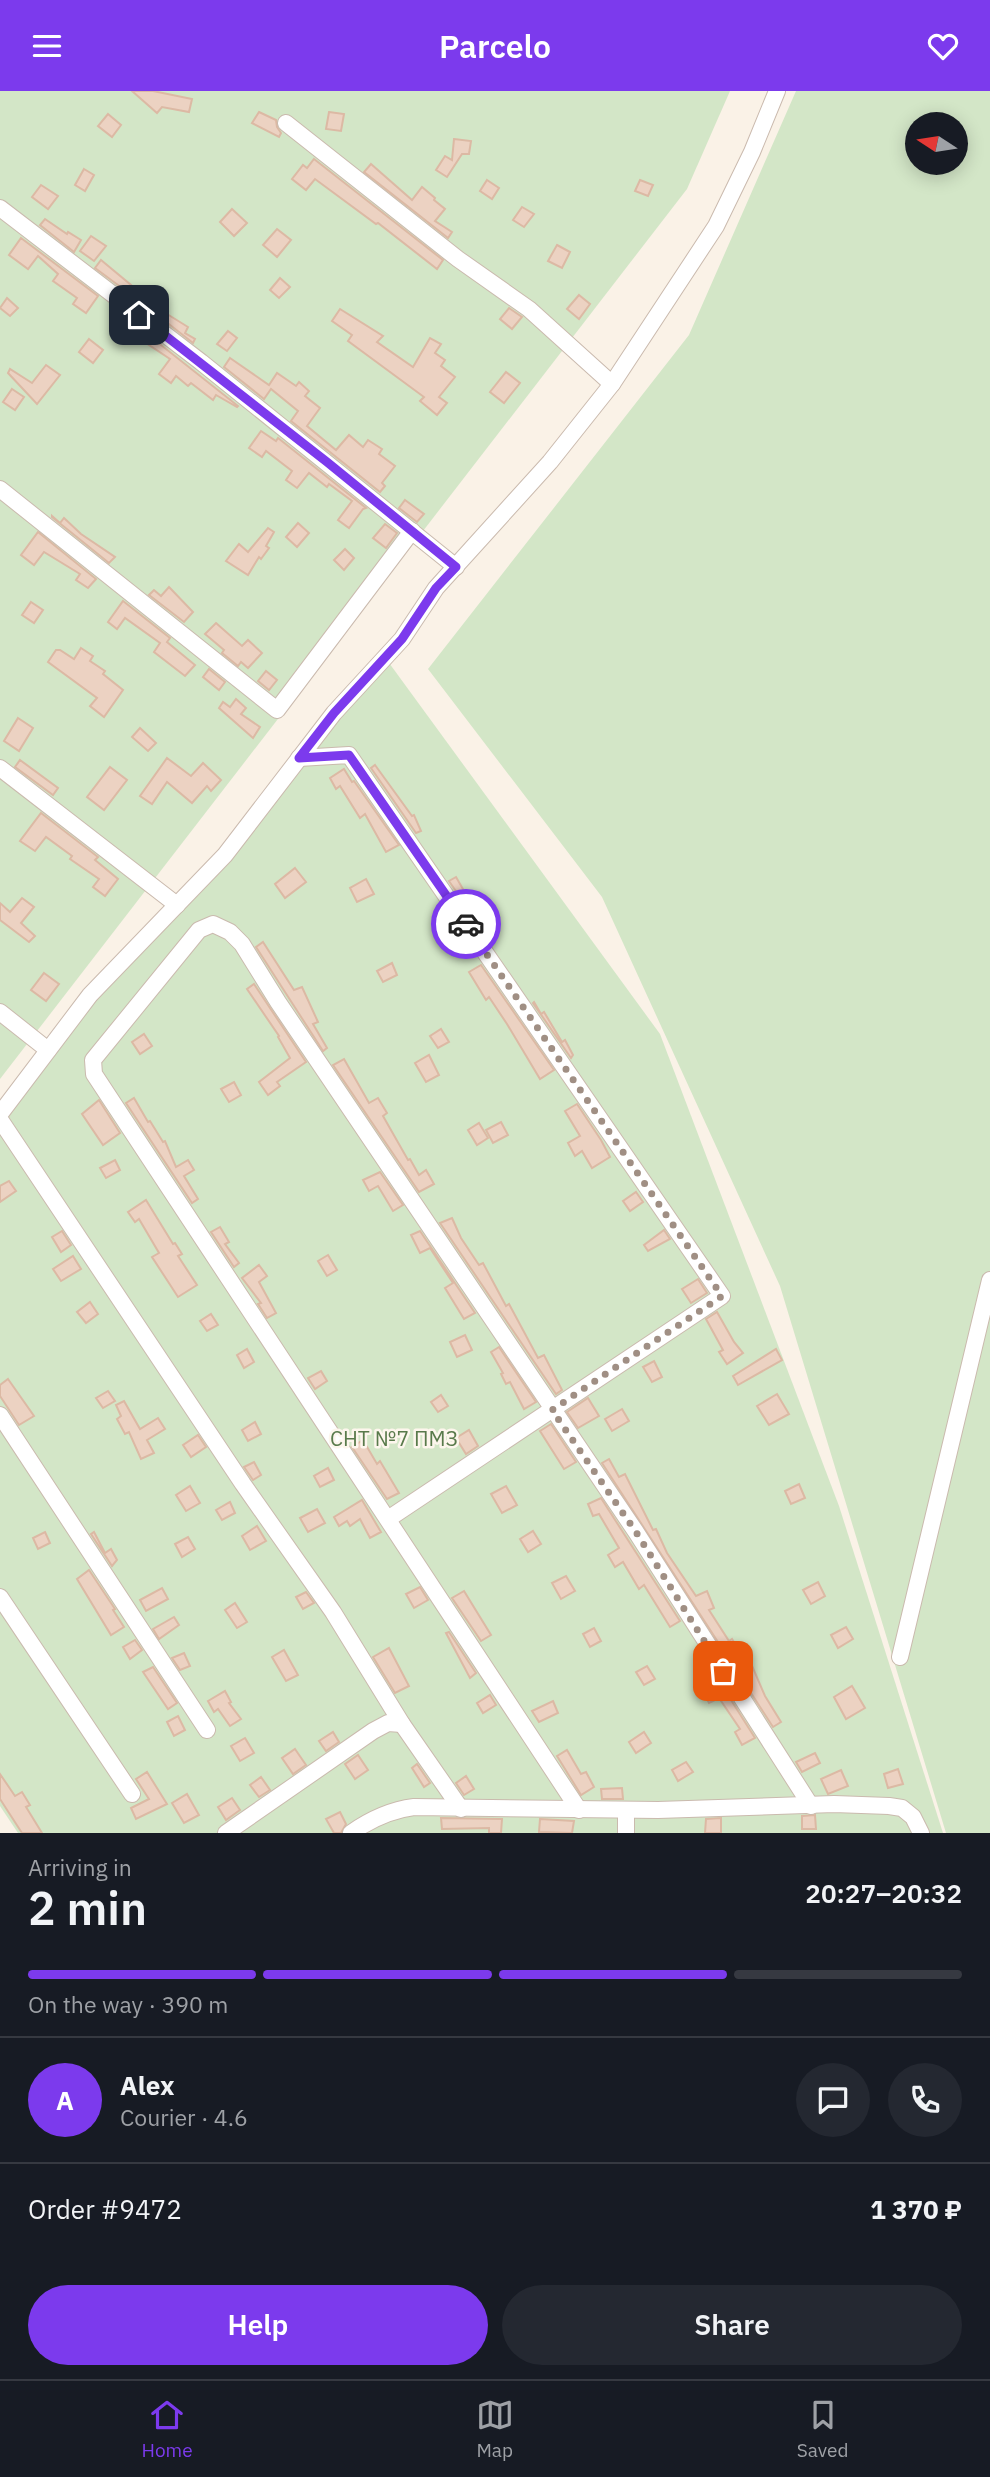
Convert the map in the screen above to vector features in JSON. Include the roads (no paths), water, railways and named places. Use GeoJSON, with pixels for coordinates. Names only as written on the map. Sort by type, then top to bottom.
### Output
{"type":"FeatureCollection","features":[{"type":"Feature","properties":{"kind":"street"},"geometry":{"type":"LineString","coordinates":[[0,1114],[90,995],[225,855],[334,713],[402,639],[436,588],[550,462],[612,384],[716,226],[752,152],[777,91]]}},
{"type":"Feature","properties":{"kind":"street"},"geometry":{"type":"LineString","coordinates":[[286,123],[439,244],[529,309],[612,384]]}},
{"type":"Feature","properties":{"kind":"street"},"geometry":{"type":"LineString","coordinates":[[0,208],[212,370],[456,567]]}},
{"type":"Feature","properties":{"kind":"street"},"geometry":{"type":"LineString","coordinates":[[0,489],[277,710],[412,531]]}},
{"type":"Feature","properties":{"kind":"street"},"geometry":{"type":"LineString","coordinates":[[299,758],[349,755],[722,1296],[388,1519]]}},
{"type":"Feature","properties":{"kind":"street"},"geometry":{"type":"LineString","coordinates":[[0,768],[177,905]]}},
{"type":"Feature","properties":{"kind":"street"},"geometry":{"type":"LineString","coordinates":[[579,1810],[94,1074],[93,1060],[199,930],[213,924],[230,932],[242,944],[278,1002],[636,1532],[811,1805]]}},
{"type":"Feature","properties":{"kind":"street"},"geometry":{"type":"LineString","coordinates":[[0,1012],[48,1050]]}},
{"type":"Feature","properties":{"kind":"street"},"geometry":{"type":"LineString","coordinates":[[1,1121],[243,1483],[333,1612],[402,1724],[461,1809]]}},
{"type":"Feature","properties":{"kind":"street"},"geometry":{"type":"LineString","coordinates":[[900,1657],[990,1280]]}},
{"type":"Feature","properties":{"kind":"street"},"geometry":{"type":"LineString","coordinates":[[0,1415],[207,1730]]}},
{"type":"Feature","properties":{"kind":"street"},"geometry":{"type":"LineString","coordinates":[[0,1597],[132,1794]]}},
{"type":"Feature","properties":{"kind":"street"},"geometry":{"type":"LineString","coordinates":[[226,1833],[373,1731],[388,1723],[402,1724]]}},
{"type":"Feature","properties":{"kind":"street"},"geometry":{"type":"LineString","coordinates":[[351,1833],[395,1809],[626,1810],[811,1805],[902,1808],[913,1817],[920,1833]]}},
{"type":"Feature","properties":{"kind":"street"},"geometry":{"type":"LineString","coordinates":[[626,1810],[626,1833]]}},
{"type":"Feature","properties":{"kind":"park label","name":"СНТ №7 ПМЗ"},"geometry":{"type":"Point","coordinates":[394,1439]}}]}
